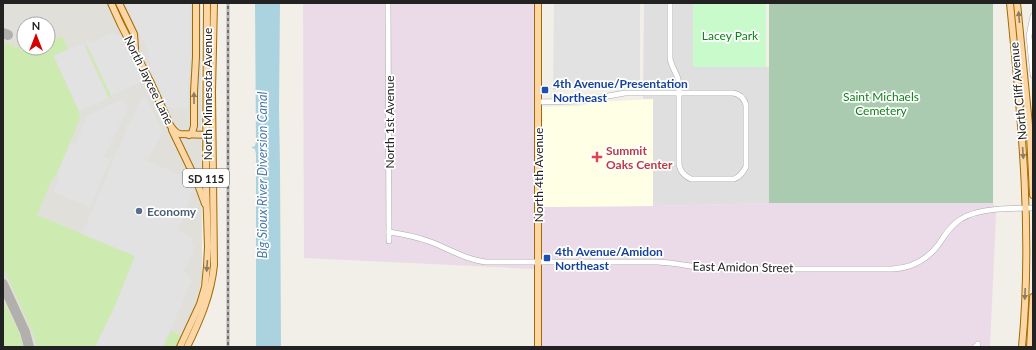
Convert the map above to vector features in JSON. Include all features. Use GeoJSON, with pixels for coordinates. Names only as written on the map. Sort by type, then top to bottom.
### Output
{"type":"FeatureCollection","features":[{"type":"Feature","properties":{"kind":"main road","name":"North Jaycee Lane"},"geometry":{"type":"LineString","coordinates":[[111,3],[170,125],[178,134],[188,135],[192,133],[194,126],[196,3]]}},
{"type":"Feature","properties":{"kind":"main road"},"geometry":{"type":"LineString","coordinates":[[119,3],[134,34],[135,52]]}},
{"type":"Feature","properties":{"kind":"main road","name":"North Minnesota Avenue"},"geometry":{"type":"LineString","coordinates":[[187,347],[205,306],[213,274],[214,256],[209,135],[207,3]]}},
{"type":"Feature","properties":{"kind":"main road","name":"North Minnesota Avenue"},"geometry":{"type":"LineString","coordinates":[[180,347],[200,304],[208,266],[206,185],[212,92],[214,3]]}},
{"type":"Feature","properties":{"kind":"main road","name":"North 4th Avenue"},"geometry":{"type":"LineString","coordinates":[[538,3],[538,347]]}},
{"type":"Feature","properties":{"kind":"main road","name":"North Cliff Avenue"},"geometry":{"type":"LineString","coordinates":[[1010,3],[1023,146],[1026,208],[1026,278],[1022,347]]}},
{"type":"Feature","properties":{"kind":"main road","name":"North Cliff Avenue"},"geometry":{"type":"LineString","coordinates":[[1017,3],[1030,135],[1033,195]]}},
{"type":"Feature","properties":{"kind":"main road"},"geometry":{"type":"LineString","coordinates":[[170,125],[200,188],[208,225]]}},
{"type":"Feature","properties":{"kind":"main road"},"geometry":{"type":"LineString","coordinates":[[188,135],[209,135]]}},
{"type":"Feature","properties":{"kind":"main road"},"geometry":{"type":"LineString","coordinates":[[1030,347],[1033,297]]}},
{"type":"Feature","properties":{"kind":"street","name":"North 1st Avenue"},"geometry":{"type":"LineString","coordinates":[[388,3],[389,241]]}},
{"type":"Feature","properties":{"kind":"street"},"geometry":{"type":"LineString","coordinates":[[538,102],[580,101],[624,93],[680,93],[733,92],[740,95],[746,105],[746,166],[737,178],[691,179],[686,177],[680,168],[680,93],[678,81],[670,58],[670,3]]}},
{"type":"Feature","properties":{"kind":"street","name":"North Cliff Avenue"},"geometry":{"type":"LineString","coordinates":[[1033,16],[1029,36],[1033,75]]}},
{"type":"Feature","properties":{"kind":"street","name":"East Amidon Street"},"geometry":{"type":"LineString","coordinates":[[389,232],[424,240],[480,261],[665,263],[718,269],[898,269],[913,266],[925,259],[933,252],[953,225],[976,212],[1033,208]]}},
{"type":"Feature","properties":{"kind":"shaded area"},"geometry":{"type":"Polygon","coordinates":[[[3,3],[201,3],[202,279],[193,312],[177,347],[3,347],[3,3]]]}},
{"type":"Feature","properties":{"kind":"shaded area"},"geometry":{"type":"Polygon","coordinates":[[[125,3],[190,3],[188,109],[171,108],[167,107],[165,104],[153,78],[144,43],[125,3]]]}},
{"type":"Feature","properties":{"kind":"shaded area"},"geometry":{"type":"Polygon","coordinates":[[[303,3],[535,3],[534,269],[304,258],[303,3]]]}},
{"type":"Feature","properties":{"kind":"shaded area"},"geometry":{"type":"Polygon","coordinates":[[[554,3],[640,3],[640,81],[622,80],[583,90],[553,90],[554,3]]]}},
{"type":"Feature","properties":{"kind":"shaded area"},"geometry":{"type":"Polygon","coordinates":[[[644,3],[693,3],[693,67],[769,67],[769,203],[653,206],[653,99],[643,99],[644,3]]]}},
{"type":"Feature","properties":{"kind":"shaded area"},"geometry":{"type":"Polygon","coordinates":[[[112,33],[118,36],[121,35],[142,81],[111,96],[86,41],[92,42],[112,33]]]}},
{"type":"Feature","properties":{"kind":"shaded area"},"geometry":{"type":"Polygon","coordinates":[[[83,43],[109,98],[79,111],[54,56],[83,43]]]}},
{"type":"Feature","properties":{"kind":"shaded area","name":"Economy"},"geometry":{"type":"Polygon","coordinates":[[[145,96],[162,131],[149,159],[145,158],[145,160],[190,179],[192,184],[191,189],[194,190],[178,231],[191,236],[193,239],[191,245],[195,246],[184,272],[189,275],[189,278],[192,280],[163,347],[95,347],[114,308],[135,256],[82,234],[140,100],[145,96]]]}},
{"type":"Feature","properties":{"kind":"shaded area"},"geometry":{"type":"Polygon","coordinates":[[[123,99],[128,108],[104,156],[110,160],[90,207],[53,192],[59,178],[57,174],[70,143],[75,144],[87,116],[123,99]]]}},
{"type":"Feature","properties":{"kind":"shaded area","name":"Summit Oaks Center"},"geometry":{"type":"Polygon","coordinates":[[[653,99],[653,206],[540,207],[541,107],[579,106],[598,102],[653,99]]]}},
{"type":"Feature","properties":{"kind":"shaded area"},"geometry":{"type":"Polygon","coordinates":[[[769,203],[993,203],[996,214],[990,347],[541,347],[540,207],[769,203]]]}},
{"type":"Feature","properties":{"kind":"green space","name":"Lacey Park"},"geometry":{"type":"Polygon","coordinates":[[[693,3],[766,3],[766,67],[693,67],[693,3]]]}},
{"type":"Feature","properties":{"kind":"green space","name":"Saint Michaels Cemetery"},"geometry":{"type":"Polygon","coordinates":[[[769,3],[993,3],[993,203],[769,203],[769,3]]]}},
{"type":"Feature","properties":{"kind":"green space"},"geometry":{"type":"Polygon","coordinates":[[[62,36],[68,49],[56,55],[56,39],[62,36]]]}},
{"type":"Feature","properties":{"kind":"green space"},"geometry":{"type":"Polygon","coordinates":[[[8,42],[10,46],[13,44],[16,56],[53,56],[79,111],[80,118],[57,174],[51,181],[37,215],[135,256],[114,308],[95,347],[36,347],[34,336],[3,267],[3,43],[8,42]]]}},
{"type":"Feature","properties":{"kind":"green space"},"geometry":{"type":"Polygon","coordinates":[[[85,46],[87,46],[111,96],[113,96],[109,98],[85,46]]]}},
{"type":"Feature","properties":{"kind":"green space"},"geometry":{"type":"Polygon","coordinates":[[[3,299],[21,337],[23,347],[3,347],[3,299]]]}},
{"type":"Feature","properties":{"kind":"green space"},"geometry":{"type":"Polygon","coordinates":[[[171,331],[182,336],[177,347],[163,347],[171,331]]]}},
{"type":"Feature","properties":{"kind":"water","name":"Big Sioux River Diversion Canal"},"geometry":{"type":"Polygon","coordinates":[[[255,3],[280,3],[279,109],[281,347],[256,347],[256,154],[255,149],[252,148],[255,146],[256,142],[255,3]]]}},
{"type":"Feature","properties":{"kind":"taxiway"},"geometry":{"type":"LineString","coordinates":[[3,33],[8,35]]}},
{"type":"Feature","properties":{"kind":"taxiway"},"geometry":{"type":"LineString","coordinates":[[3,284],[25,332],[29,347]]}},
{"type":"Feature","properties":{"kind":"railway"},"geometry":{"type":"LineString","coordinates":[[228,3],[228,347]]}},
{"type":"Feature","properties":{"kind":"place","name":"4th Avenue/Presentation Northeast"},"geometry":{"type":"Point","coordinates":[545,90]}},
{"type":"Feature","properties":{"kind":"place","name":"Summit Oaks Center"},"geometry":{"type":"Point","coordinates":[597,157]}},
{"type":"Feature","properties":{"kind":"place","name":"Economy"},"geometry":{"type":"Point","coordinates":[139,211]}},
{"type":"Feature","properties":{"kind":"place","name":"4th Avenue/Amidon Northeast"},"geometry":{"type":"Point","coordinates":[547,258]}}]}
